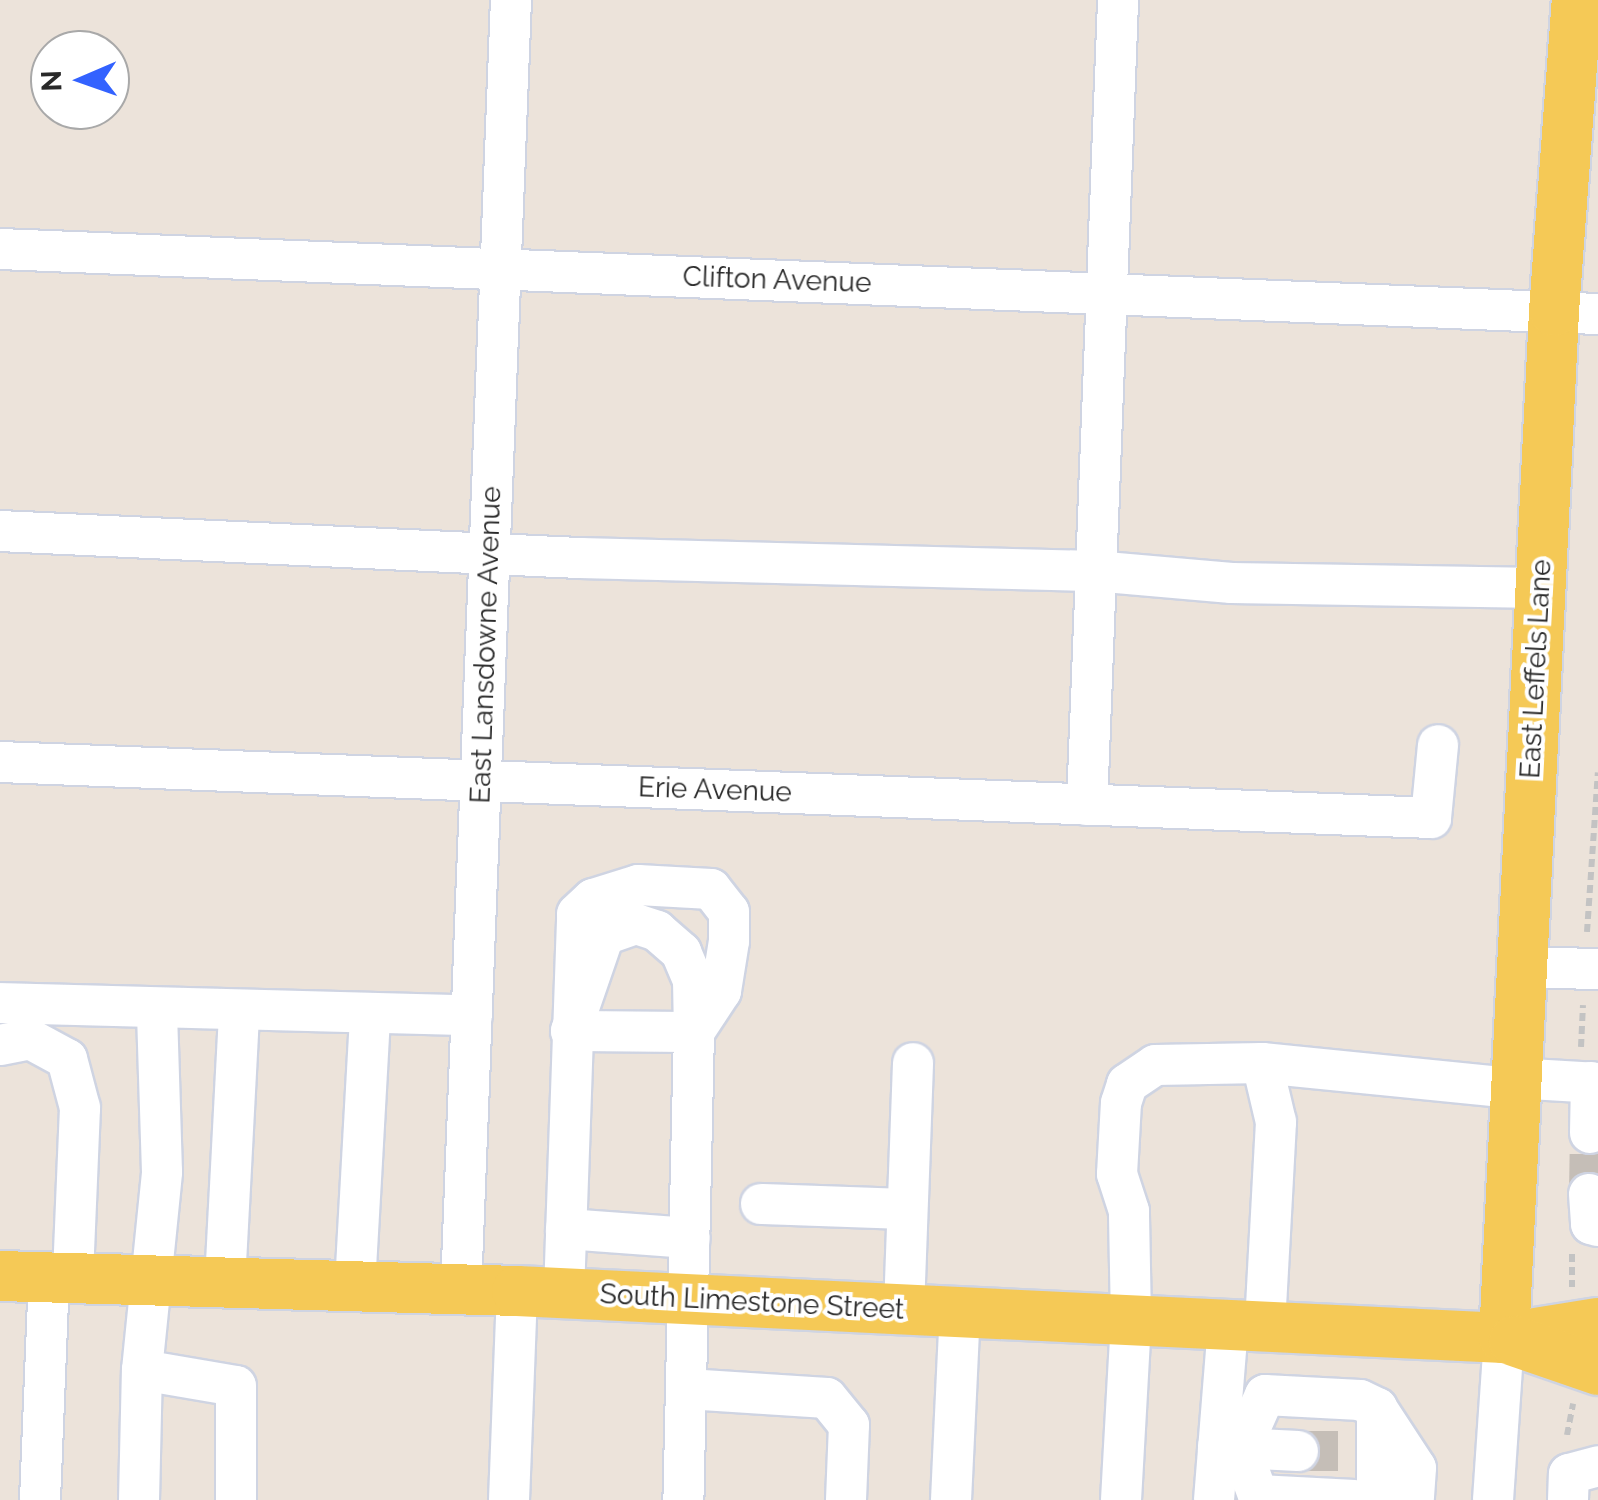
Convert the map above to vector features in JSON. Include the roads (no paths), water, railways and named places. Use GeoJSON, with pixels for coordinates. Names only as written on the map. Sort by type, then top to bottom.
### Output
{"type":"FeatureCollection","features":[{"type":"Feature","properties":{"kind":"main road","name":"East Leffels Lane"},"geometry":{"type":"LineString","coordinates":[[1504,1338],[1513,1083],[1542,588],[1576,312],[1577,0]]}},
{"type":"Feature","properties":{"kind":"main road","name":"South Limestone Street"},"geometry":{"type":"LineString","coordinates":[[0,1276],[540,1292],[1504,1338],[1598,1324]]}},
{"type":"Feature","properties":{"kind":"main road","name":"South Limestone Street"},"geometry":{"type":"LineString","coordinates":[[1504,1338],[1598,1370]]}},
{"type":"Feature","properties":{"kind":"street","name":"East Lansdowne Avenue"},"geometry":{"type":"LineString","coordinates":[[461,1289],[512,0]]}},
{"type":"Feature","properties":{"kind":"street"},"geometry":{"type":"LineString","coordinates":[[1087,805],[1118,0]]}},
{"type":"Feature","properties":{"kind":"street","name":"Clifton Avenue"},"geometry":{"type":"LineString","coordinates":[[0,249],[1576,312]]}},
{"type":"Feature","properties":{"kind":"street"},"geometry":{"type":"LineString","coordinates":[[0,531],[490,552],[1094,571],[1231,583],[1542,588]]}},
{"type":"Feature","properties":{"kind":"street","name":"Erie Avenue"},"geometry":{"type":"LineString","coordinates":[[0,762],[1431,818],[1438,744]]}},
{"type":"Feature","properties":{"kind":"street"},"geometry":{"type":"LineString","coordinates":[[509,1500],[540,1292],[566,1229],[577,914],[592,898],[638,886],[711,888],[729,912],[721,991],[694,1032]]}},
{"type":"Feature","properties":{"kind":"street"},"geometry":{"type":"LineString","coordinates":[[571,1031],[604,935],[636,924],[658,931],[681,952],[693,980],[694,1032],[684,1500]]}},
{"type":"Feature","properties":{"kind":"street"},"geometry":{"type":"LineString","coordinates":[[1519,967],[1598,969]]}},
{"type":"Feature","properties":{"kind":"street"},"geometry":{"type":"LineString","coordinates":[[15,1023],[156,1010],[472,1015]]}},
{"type":"Feature","properties":{"kind":"street"},"geometry":{"type":"LineString","coordinates":[[138,1500],[142,1370],[162,1172],[156,1010]]}},
{"type":"Feature","properties":{"kind":"street"},"geometry":{"type":"LineString","coordinates":[[225,1282],[240,1013]]}},
{"type":"Feature","properties":{"kind":"street"},"geometry":{"type":"LineString","coordinates":[[355,1286],[370,1016]]}},
{"type":"Feature","properties":{"kind":"street"},"geometry":{"type":"LineString","coordinates":[[15,1023],[67,1059],[80,1108],[40,1500]]}},
{"type":"Feature","properties":{"kind":"street"},"geometry":{"type":"LineString","coordinates":[[571,1031],[694,1032]]}},
{"type":"Feature","properties":{"kind":"street"},"geometry":{"type":"LineString","coordinates":[[904,1309],[913,1063]]}},
{"type":"Feature","properties":{"kind":"street"},"geometry":{"type":"LineString","coordinates":[[1214,1500],[1230,1448],[1276,1122],[1262,1063]]}},
{"type":"Feature","properties":{"kind":"street"},"geometry":{"type":"LineString","coordinates":[[1121,1500],[1131,1320],[1129,1212],[1117,1174],[1127,1084],[1155,1065],[1262,1063],[1513,1083],[1595,1083],[1590,1133]]}},
{"type":"Feature","properties":{"kind":"street"},"geometry":{"type":"LineString","coordinates":[[761,1204],[907,1208]]}},
{"type":"Feature","properties":{"kind":"street"},"geometry":{"type":"LineString","coordinates":[[566,1229],[690,1238]]}},
{"type":"Feature","properties":{"kind":"street"},"geometry":{"type":"LineString","coordinates":[[951,1500],[960,1312]]}},
{"type":"Feature","properties":{"kind":"street"},"geometry":{"type":"LineString","coordinates":[[1492,1500],[1504,1338]]}},
{"type":"Feature","properties":{"kind":"street"},"geometry":{"type":"LineString","coordinates":[[142,1370],[236,1386],[236,1500]]}},
{"type":"Feature","properties":{"kind":"street"},"geometry":{"type":"LineString","coordinates":[[687,1390],[827,1398],[849,1425],[846,1500]]}},
{"type":"Feature","properties":{"kind":"street"},"geometry":{"type":"LineString","coordinates":[[1230,1448],[1265,1395],[1360,1400],[1377,1408],[1416,1468],[1414,1500]]}},
{"type":"Feature","properties":{"kind":"street"},"geometry":{"type":"LineString","coordinates":[[1377,1408],[1370,1451],[1377,1500]]}},
{"type":"Feature","properties":{"kind":"street"},"geometry":{"type":"LineString","coordinates":[[1230,1448],[1298,1451]]}},
{"type":"Feature","properties":{"kind":"street"},"geometry":{"type":"LineString","coordinates":[[1230,1448],[1258,1495],[1354,1500]]}},
{"type":"Feature","properties":{"kind":"street"},"geometry":{"type":"LineString","coordinates":[[1568,1500],[1569,1474],[1598,1466]]}},
{"type":"Feature","properties":{"kind":"tunnel"},"geometry":{"type":"LineString","coordinates":[[1589,1194],[1590,1133]]}},
{"type":"Feature","properties":{"kind":"tunnel"},"geometry":{"type":"LineString","coordinates":[[1298,1451],[1359,1451]]}}]}
